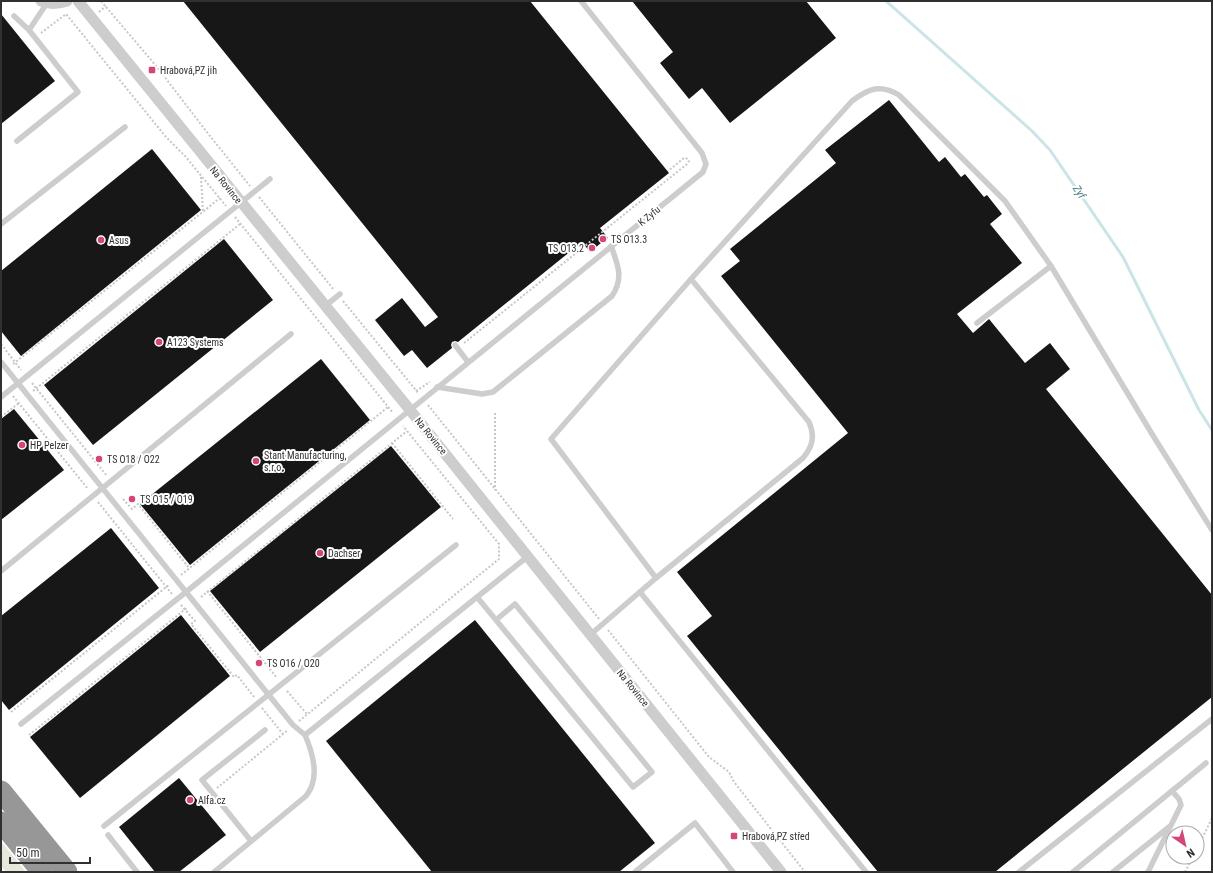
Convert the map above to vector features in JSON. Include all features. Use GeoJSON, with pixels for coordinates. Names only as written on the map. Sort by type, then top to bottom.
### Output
{"type":"FeatureCollection","features":[{"type":"Feature","properties":{"kind":"highway"},"geometry":{"type":"LineString","coordinates":[[1,791],[67,872]]}},
{"type":"Feature","properties":{"kind":"highway"},"geometry":{"type":"LineString","coordinates":[[1,822],[42,872]]}},
{"type":"Feature","properties":{"kind":"street"},"geometry":{"type":"LineString","coordinates":[[44,2],[56,4],[67,1]]}},
{"type":"Feature","properties":{"kind":"street","name":"Na Rovince"},"geometry":{"type":"LineString","coordinates":[[78,1],[241,204],[410,410],[781,872]]}},
{"type":"Feature","properties":{"kind":"lane","name":"K Zyfu"},"geometry":{"type":"LineString","coordinates":[[21,724],[177,600],[702,172],[705,168],[705,162],[702,153],[581,1]]}},
{"type":"Feature","properties":{"kind":"lane"},"geometry":{"type":"LineString","coordinates":[[29,30],[44,2]]}},
{"type":"Feature","properties":{"kind":"lane"},"geometry":{"type":"LineString","coordinates":[[14,16],[29,30],[78,92],[17,141]]}},
{"type":"Feature","properties":{"kind":"lane"},"geometry":{"type":"LineString","coordinates":[[656,578],[551,439],[691,279],[852,101],[868,91],[881,88],[890,90],[900,96],[1005,201],[1051,266],[1152,434],[1212,530]]}},
{"type":"Feature","properties":{"kind":"lane"},"geometry":{"type":"LineString","coordinates":[[1,224],[125,126]]}},
{"type":"Feature","properties":{"kind":"lane"},"geometry":{"type":"LineString","coordinates":[[1,397],[270,179]]}},
{"type":"Feature","properties":{"kind":"lane"},"geometry":{"type":"LineString","coordinates":[[437,387],[482,394],[493,392],[612,296],[619,278],[619,269],[611,246]]}},
{"type":"Feature","properties":{"kind":"lane"},"geometry":{"type":"LineString","coordinates":[[977,323],[1051,266]]}},
{"type":"Feature","properties":{"kind":"lane"},"geometry":{"type":"LineString","coordinates":[[590,635],[656,578],[803,458],[812,445],[813,437],[809,422],[691,279]]}},
{"type":"Feature","properties":{"kind":"lane"},"geometry":{"type":"LineString","coordinates":[[325,306],[339,294]]}},
{"type":"Feature","properties":{"kind":"lane"},"geometry":{"type":"LineString","coordinates":[[1,571],[291,334]]}},
{"type":"Feature","properties":{"kind":"lane"},"geometry":{"type":"LineString","coordinates":[[456,347],[468,362]]}},
{"type":"Feature","properties":{"kind":"lane"},"geometry":{"type":"LineString","coordinates":[[1,362],[293,725],[305,735],[311,749],[314,774],[312,785],[306,796],[214,872]]}},
{"type":"Feature","properties":{"kind":"lane"},"geometry":{"type":"LineString","coordinates":[[104,826],[456,545]]}},
{"type":"Feature","properties":{"kind":"lane"},"geometry":{"type":"LineString","coordinates":[[305,735],[527,557]]}},
{"type":"Feature","properties":{"kind":"lane"},"geometry":{"type":"LineString","coordinates":[[640,592],[866,872]]}},
{"type":"Feature","properties":{"kind":"lane"},"geometry":{"type":"LineString","coordinates":[[478,597],[496,620],[633,787],[652,772],[515,604],[496,620]]}},
{"type":"Feature","properties":{"kind":"lane"},"geometry":{"type":"LineString","coordinates":[[1019,872],[1212,719]]}},
{"type":"Feature","properties":{"kind":"lane"},"geometry":{"type":"LineString","coordinates":[[251,841],[202,780],[265,730]]}},
{"type":"Feature","properties":{"kind":"lane"},"geometry":{"type":"LineString","coordinates":[[1073,872],[1206,763]]}},
{"type":"Feature","properties":{"kind":"lane"},"geometry":{"type":"LineString","coordinates":[[1170,825],[1180,805],[1179,799],[1172,791]]}},
{"type":"Feature","properties":{"kind":"lane"},"geometry":{"type":"LineString","coordinates":[[636,872],[694,823],[733,872]]}},
{"type":"Feature","properties":{"kind":"lane"},"geometry":{"type":"LineString","coordinates":[[1113,872],[1165,830]]}},
{"type":"Feature","properties":{"kind":"lane"},"geometry":{"type":"LineString","coordinates":[[108,835],[137,872]]}},
{"type":"Feature","properties":{"kind":"lane"},"geometry":{"type":"LineString","coordinates":[[1148,872],[1165,836]]}},
{"type":"Feature","properties":{"kind":"path"},"geometry":{"type":"LineString","coordinates":[[102,1],[158,67],[206,131],[339,294],[495,491],[710,757],[729,772],[734,782],[805,872]]}},
{"type":"Feature","properties":{"kind":"path"},"geometry":{"type":"LineString","coordinates":[[35,38],[66,14],[166,137],[185,156],[220,198],[499,544],[498,559],[212,792]]}},
{"type":"Feature","properties":{"kind":"path"},"geometry":{"type":"LineString","coordinates":[[456,347],[673,175],[688,163],[688,160],[684,158],[668,171],[673,175]]}},
{"type":"Feature","properties":{"kind":"path"},"geometry":{"type":"LineString","coordinates":[[201,175],[203,212]]}},
{"type":"Feature","properties":{"kind":"path"},"geometry":{"type":"LineString","coordinates":[[7,370],[220,198]]}},
{"type":"Feature","properties":{"kind":"path"},"geometry":{"type":"LineString","coordinates":[[1,417],[240,224]]}},
{"type":"Feature","properties":{"kind":"path"},"geometry":{"type":"LineString","coordinates":[[1,344],[111,482]]}},
{"type":"Feature","properties":{"kind":"path"},"geometry":{"type":"LineString","coordinates":[[416,390],[431,381]]}},
{"type":"Feature","properties":{"kind":"path"},"geometry":{"type":"LineString","coordinates":[[9,390],[195,621],[190,625],[234,677]]}},
{"type":"Feature","properties":{"kind":"path"},"geometry":{"type":"LineString","coordinates":[[11,712],[388,407]]}},
{"type":"Feature","properties":{"kind":"path"},"geometry":{"type":"LineString","coordinates":[[495,413],[495,491]]}},
{"type":"Feature","properties":{"kind":"path"},"geometry":{"type":"LineString","coordinates":[[29,735],[407,431]]}},
{"type":"Feature","properties":{"kind":"path"},"geometry":{"type":"LineString","coordinates":[[392,443],[453,519]]}},
{"type":"Feature","properties":{"kind":"path"},"geometry":{"type":"LineString","coordinates":[[123,499],[132,509],[138,504],[189,568]]}},
{"type":"Feature","properties":{"kind":"path"},"geometry":{"type":"LineString","coordinates":[[207,591],[307,714]]}},
{"type":"Feature","properties":{"kind":"path"},"geometry":{"type":"LineString","coordinates":[[1205,832],[1212,818]]}},
{"type":"Feature","properties":{"kind":"shaded area"},"geometry":{"type":"Polygon","coordinates":[[[1,841],[26,872],[6,872],[1,866],[1,841]]]}},
{"type":"Feature","properties":{"kind":"building"},"geometry":{"type":"Polygon","coordinates":[[[183,1],[530,1],[669,173],[600,228],[608,238],[590,252],[582,242],[458,342],[452,342],[452,348],[427,368],[412,350],[404,356],[375,320],[402,298],[425,327],[438,317],[183,1]]]}},
{"type":"Feature","properties":{"kind":"building"},"geometry":{"type":"Polygon","coordinates":[[[632,1],[806,1],[836,38],[730,123],[702,88],[689,99],[660,63],[673,52],[632,1]]]}},
{"type":"Feature","properties":{"kind":"building"},"geometry":{"type":"Polygon","coordinates":[[[1,14],[55,81],[1,124],[1,14]]]}},
{"type":"Feature","properties":{"kind":"building"},"geometry":{"type":"Polygon","coordinates":[[[889,100],[939,162],[945,157],[961,177],[965,174],[984,197],[987,195],[1002,214],[990,224],[1022,263],[957,314],[973,333],[989,319],[1025,363],[1050,343],[1070,369],[1046,389],[1212,595],[1212,697],[995,872],[878,872],[687,636],[712,616],[677,572],[848,433],[721,276],[740,261],[730,249],[836,163],[825,150],[889,100]]]}},
{"type":"Feature","properties":{"kind":"building","name":"Asus"},"geometry":{"type":"Polygon","coordinates":[[[152,149],[201,210],[21,356],[1,331],[1,271],[152,149]]]}},
{"type":"Feature","properties":{"kind":"building","name":"A123 Systems"},"geometry":{"type":"Polygon","coordinates":[[[224,239],[273,300],[93,445],[44,385],[224,239]]]}},
{"type":"Feature","properties":{"kind":"building","name":"Stant Manufacturing, s.r.o."},"geometry":{"type":"Polygon","coordinates":[[[321,359],[370,420],[190,565],[140,504],[321,359]]]}},
{"type":"Feature","properties":{"kind":"building","name":"HP Pelzer"},"geometry":{"type":"Polygon","coordinates":[[[14,409],[64,470],[1,520],[1,419],[14,409]]]}},
{"type":"Feature","properties":{"kind":"building","name":"Dachser"},"geometry":{"type":"Polygon","coordinates":[[[391,446],[441,507],[260,652],[210,591],[391,446]]]}},
{"type":"Feature","properties":{"kind":"building"},"geometry":{"type":"Polygon","coordinates":[[[111,528],[159,588],[9,710],[1,700],[1,616],[111,528]]]}},
{"type":"Feature","properties":{"kind":"building"},"geometry":{"type":"Polygon","coordinates":[[[181,615],[230,676],[80,798],[30,737],[181,615]]]}},
{"type":"Feature","properties":{"kind":"building"},"geometry":{"type":"Polygon","coordinates":[[[475,620],[655,843],[619,872],[432,872],[326,741],[475,620]]]}},
{"type":"Feature","properties":{"kind":"building"},"geometry":{"type":"Polygon","coordinates":[[[179,778],[226,835],[179,872],[155,872],[119,827],[179,778]]]}},
{"type":"Feature","properties":{"kind":"waterway","name":"Zyf"},"geometry":{"type":"LineString","coordinates":[[886,1],[1032,131],[1050,150],[1123,257],[1199,410],[1212,430]]}},
{"type":"Feature","properties":{"kind":"place","name":"Hrabová,PZ jih"},"geometry":{"type":"Point","coordinates":[152,70]}},
{"type":"Feature","properties":{"kind":"place","name":"TS O13.3"},"geometry":{"type":"Point","coordinates":[603,239]}},
{"type":"Feature","properties":{"kind":"place","name":"Asus"},"geometry":{"type":"Point","coordinates":[101,240]}},
{"type":"Feature","properties":{"kind":"place","name":"TS O13.2"},"geometry":{"type":"Point","coordinates":[592,248]}},
{"type":"Feature","properties":{"kind":"place","name":"A123 Systems"},"geometry":{"type":"Point","coordinates":[159,342]}},
{"type":"Feature","properties":{"kind":"place","name":"HP Pelzer"},"geometry":{"type":"Point","coordinates":[22,445]}},
{"type":"Feature","properties":{"kind":"place","name":"TS O18 / O22"},"geometry":{"type":"Point","coordinates":[99,459]}},
{"type":"Feature","properties":{"kind":"place","name":"Stant Manufacturing, s.r.o."},"geometry":{"type":"Point","coordinates":[256,461]}},
{"type":"Feature","properties":{"kind":"place","name":"TS O15 / O19"},"geometry":{"type":"Point","coordinates":[132,499]}},
{"type":"Feature","properties":{"kind":"place","name":"Dachser"},"geometry":{"type":"Point","coordinates":[320,553]}},
{"type":"Feature","properties":{"kind":"place","name":"TS O16 / O20"},"geometry":{"type":"Point","coordinates":[259,663]}},
{"type":"Feature","properties":{"kind":"place","name":"Alfa.cz"},"geometry":{"type":"Point","coordinates":[190,800]}},
{"type":"Feature","properties":{"kind":"place","name":"Hrabová,PZ střed"},"geometry":{"type":"Point","coordinates":[734,836]}}]}
